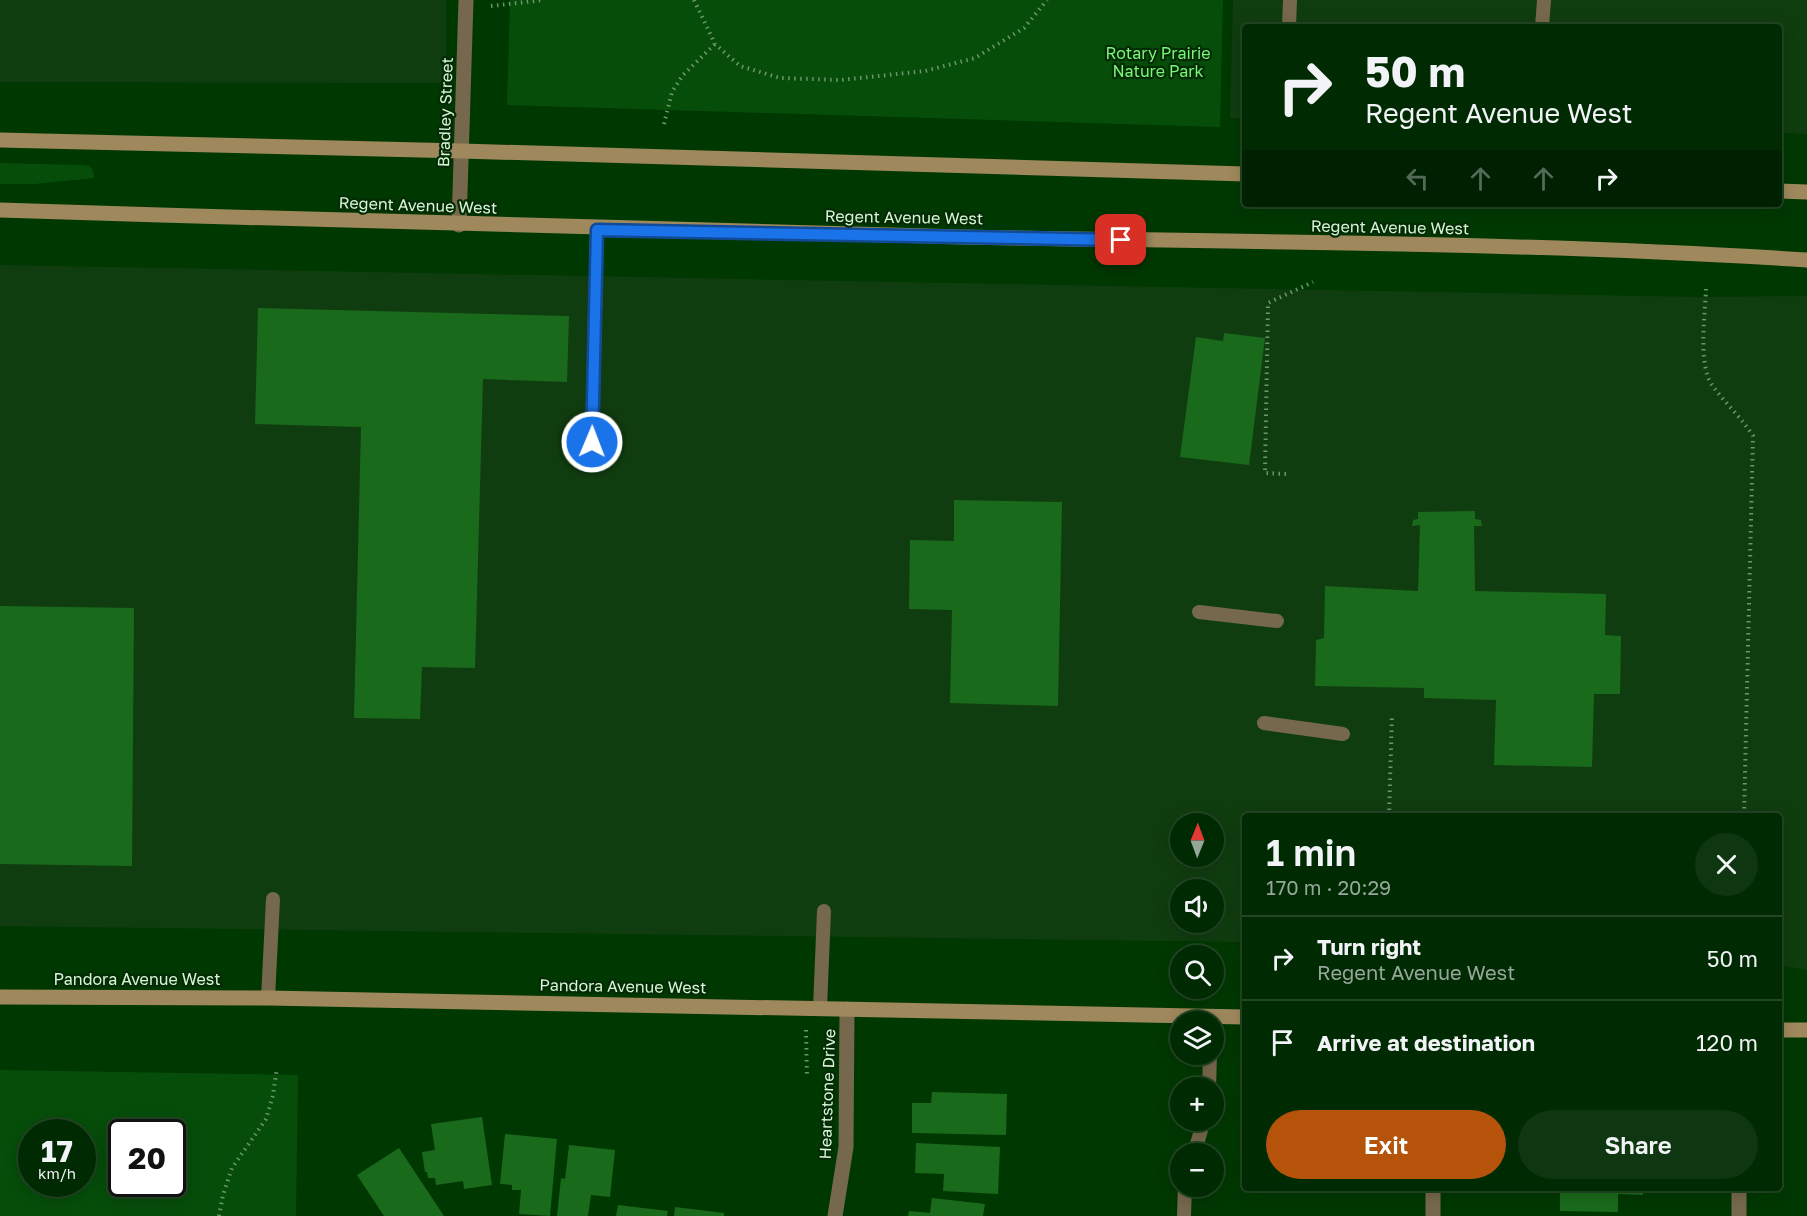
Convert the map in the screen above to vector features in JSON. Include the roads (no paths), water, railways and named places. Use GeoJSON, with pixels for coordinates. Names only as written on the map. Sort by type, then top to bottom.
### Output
{"type":"FeatureCollection","features":[{"type":"Feature","properties":{"kind":"main road"},"geometry":{"type":"LineString","coordinates":[[0,140],[1242,174]]}},
{"type":"Feature","properties":{"kind":"main road"},"geometry":{"type":"LineString","coordinates":[[1782,191],[1807,192]]}},
{"type":"Feature","properties":{"kind":"main road","name":"Regent Avenue West"},"geometry":{"type":"LineString","coordinates":[[0,210],[597,230],[1547,248],[1707,253],[1807,260]]}},
{"type":"Feature","properties":{"kind":"main road","name":"Pandora Avenue West"},"geometry":{"type":"LineString","coordinates":[[0,997],[267,998],[813,1008],[1170,1018]]}},
{"type":"Feature","properties":{"kind":"main road","name":"Pandora Avenue West"},"geometry":{"type":"LineString","coordinates":[[1224,1018],[1242,1017]]}},
{"type":"Feature","properties":{"kind":"main road"},"geometry":{"type":"LineString","coordinates":[[1782,1030],[1807,1030]]}},
{"type":"Feature","properties":{"kind":"street","name":"Bradley Street"},"geometry":{"type":"LineString","coordinates":[[459,225],[466,0]]}},
{"type":"Feature","properties":{"kind":"street","name":"Heartstone Drive"},"geometry":{"type":"LineString","coordinates":[[835,1216],[846,1147],[847,1009]]}},
{"type":"Feature","properties":{"kind":"street"},"geometry":{"type":"LineString","coordinates":[[1433,1191],[1433,1216]]}},
{"type":"Feature","properties":{"kind":"street"},"geometry":{"type":"LineString","coordinates":[[1739,1191],[1739,1216]]}},
{"type":"Feature","properties":{"kind":"lane"},"geometry":{"type":"LineString","coordinates":[[1289,24],[1290,0]]}},
{"type":"Feature","properties":{"kind":"lane"},"geometry":{"type":"LineString","coordinates":[[1542,24],[1544,0]]}},
{"type":"Feature","properties":{"kind":"lane"},"geometry":{"type":"LineString","coordinates":[[592,442],[597,230]]}},
{"type":"Feature","properties":{"kind":"lane"},"geometry":{"type":"LineString","coordinates":[[1199,612],[1277,621]]}},
{"type":"Feature","properties":{"kind":"lane"},"geometry":{"type":"LineString","coordinates":[[1263,723],[1344,734]]}},
{"type":"Feature","properties":{"kind":"lane"},"geometry":{"type":"LineString","coordinates":[[267,998],[273,899]]}},
{"type":"Feature","properties":{"kind":"lane"},"geometry":{"type":"LineString","coordinates":[[813,1008],[824,911]]}},
{"type":"Feature","properties":{"kind":"lane"},"geometry":{"type":"LineString","coordinates":[[1184,1216],[1185,1197]]}},
{"type":"Feature","properties":{"kind":"park label","name":"Rotary Prairie Nature Park"},"geometry":{"type":"Point","coordinates":[1158,62]}}]}
